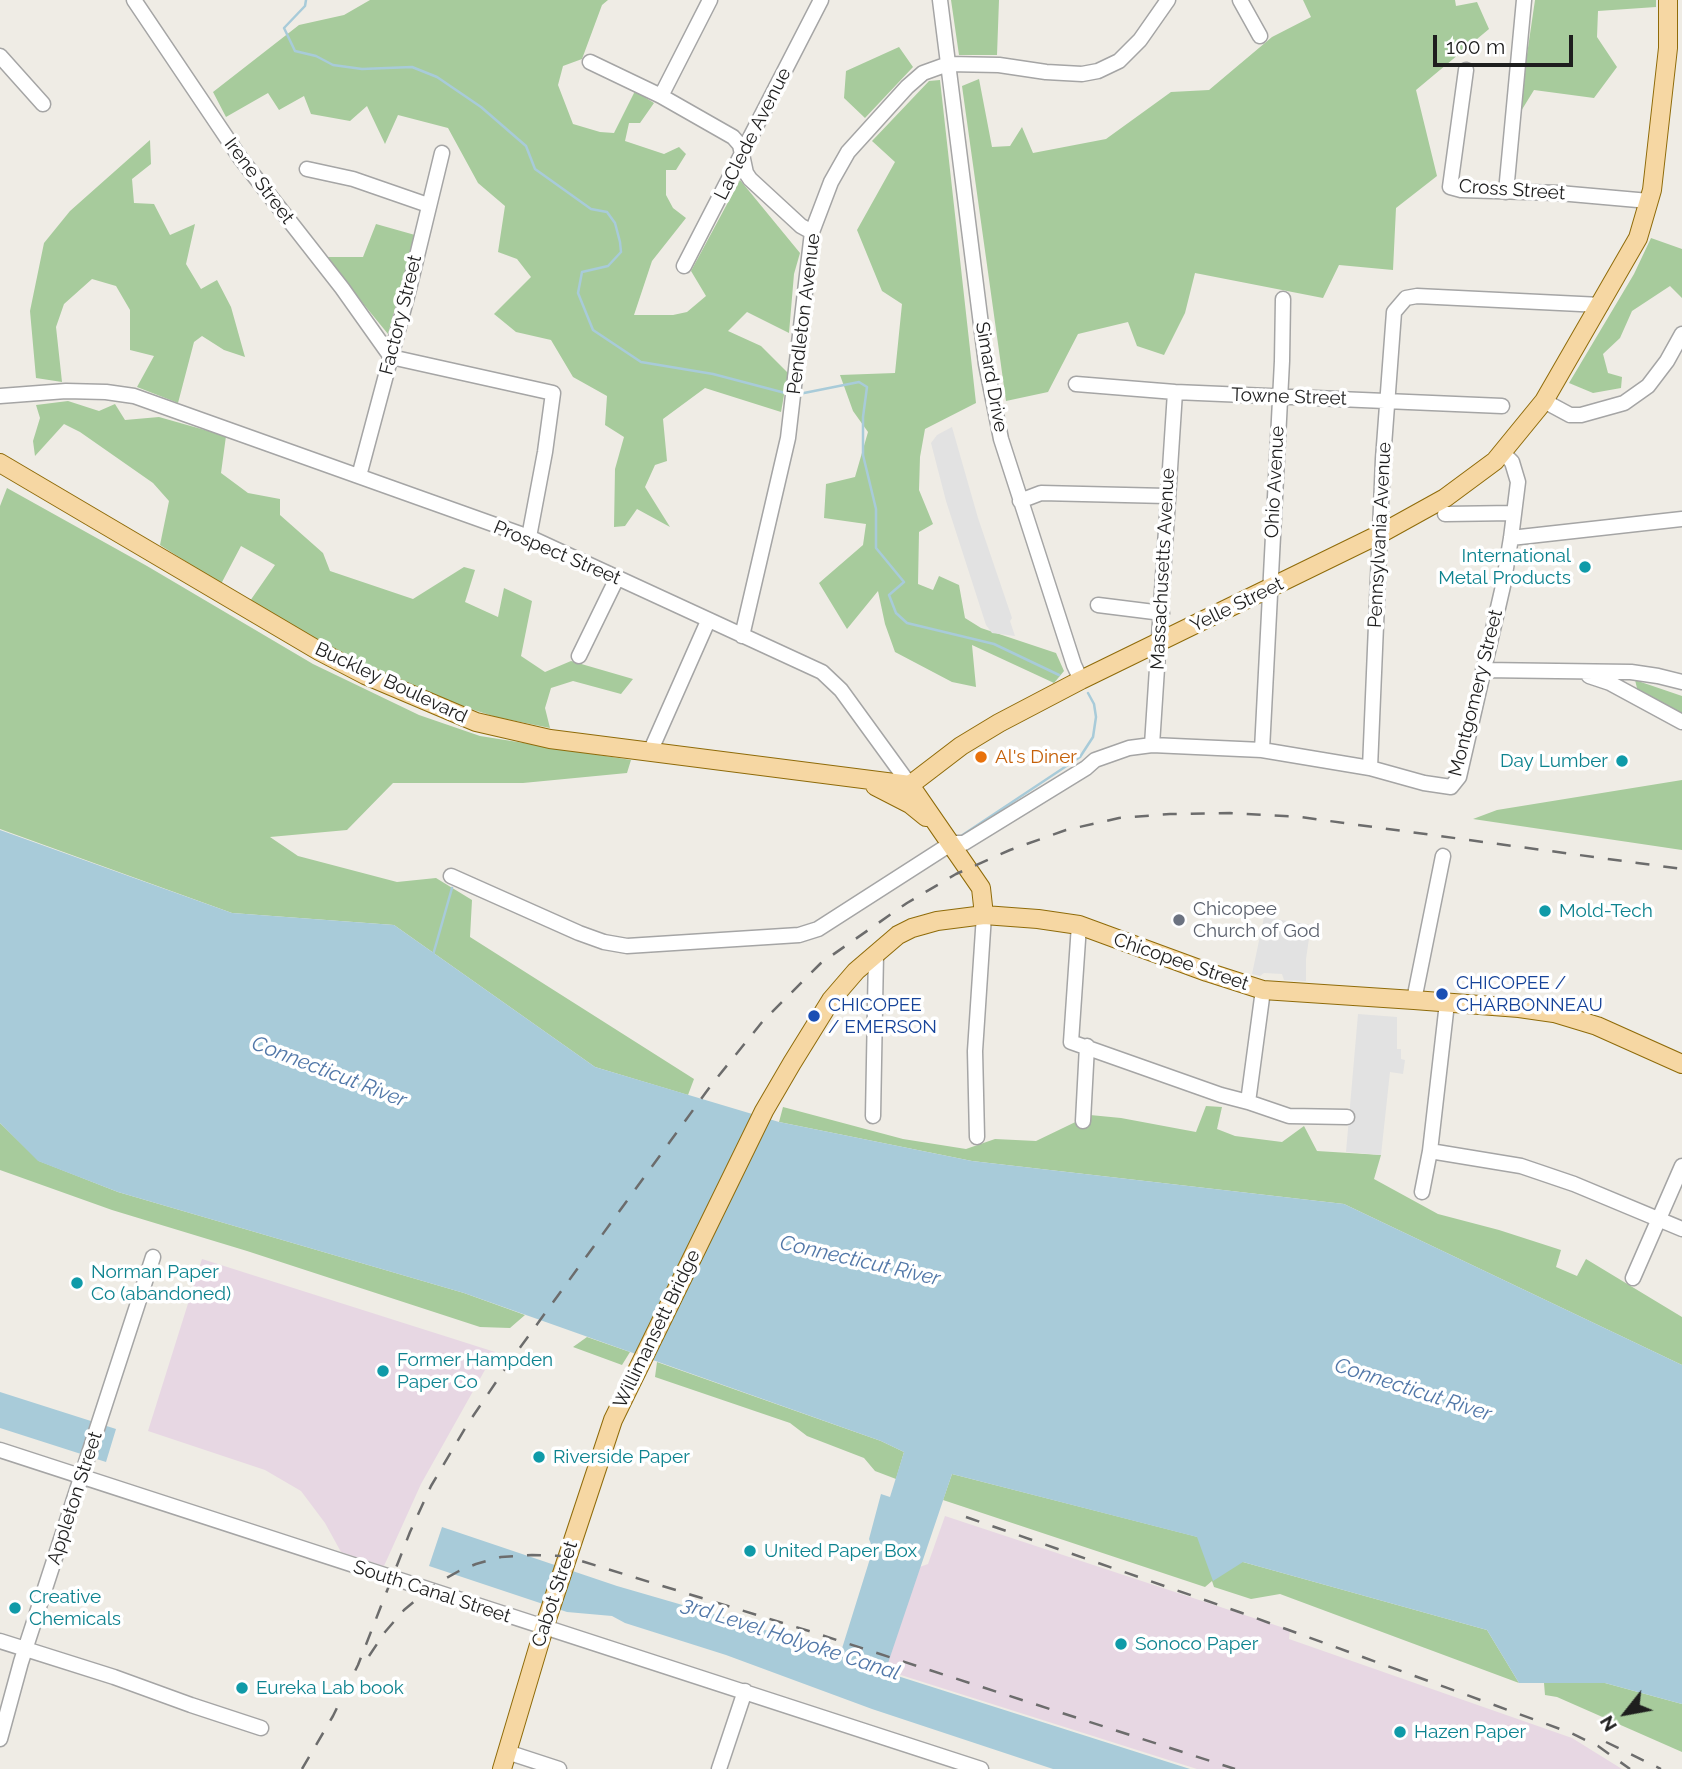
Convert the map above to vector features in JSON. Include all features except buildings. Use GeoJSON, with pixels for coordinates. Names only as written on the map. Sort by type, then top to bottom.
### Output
{"type":"FeatureCollection","features":[{"type":"Feature","properties":{"kind":"main road"},"geometry":{"type":"LineString","coordinates":[[1544,401],[1633,250],[1649,201],[1668,48],[1668,0]]}},
{"type":"Feature","properties":{"kind":"main road","name":"Yelle Street"},"geometry":{"type":"LineString","coordinates":[[911,786],[961,746],[1021,711],[1380,534],[1445,498],[1486,470],[1544,401]]}},
{"type":"Feature","properties":{"kind":"main road","name":"Buckley Boulevard"},"geometry":{"type":"LineString","coordinates":[[0,463],[265,620],[365,675],[439,708],[488,725],[550,739],[911,786]]}},
{"type":"Feature","properties":{"kind":"main road"},"geometry":{"type":"LineString","coordinates":[[856,778],[910,804],[947,837]]}},
{"type":"Feature","properties":{"kind":"main road","name":"Prospect Street"},"geometry":{"type":"LineString","coordinates":[[911,786],[981,888],[984,915]]}},
{"type":"Feature","properties":{"kind":"main road","name":"Chicopee Street"},"geometry":{"type":"LineString","coordinates":[[764,1111],[831,1000],[876,953],[898,935],[912,928],[937,921],[984,915],[1079,925],[1263,990],[1519,1008],[1554,1013],[1597,1026],[1682,1064]]}},
{"type":"Feature","properties":{"kind":"main road","name":"Willimansett Bridge"},"geometry":{"type":"LineString","coordinates":[[613,1420],[764,1111]]}},
{"type":"Feature","properties":{"kind":"main road","name":"Cabot Street"},"geometry":{"type":"LineString","coordinates":[[505,1760],[565,1563],[613,1420]]}},
{"type":"Feature","properties":{"kind":"street","name":"Irene Street"},"geometry":{"type":"LineString","coordinates":[[134,0],[241,159],[342,288],[391,357]]}},
{"type":"Feature","properties":{"kind":"street"},"geometry":{"type":"LineString","coordinates":[[662,96],[709,0]]}},
{"type":"Feature","properties":{"kind":"street","name":"LaClede Avenue"},"geometry":{"type":"LineString","coordinates":[[684,266],[821,0]]}},
{"type":"Feature","properties":{"kind":"street"},"geometry":{"type":"LineString","coordinates":[[940,0],[948,64],[999,65],[1082,74],[1098,71],[1119,61],[1140,40],[1168,0]]}},
{"type":"Feature","properties":{"kind":"street"},"geometry":{"type":"LineString","coordinates":[[1240,0],[1260,36]]}},
{"type":"Feature","properties":{"kind":"street"},"geometry":{"type":"LineString","coordinates":[[1506,192],[1524,0]]}},
{"type":"Feature","properties":{"kind":"street"},"geometry":{"type":"LineString","coordinates":[[0,56],[43,104]]}},
{"type":"Feature","properties":{"kind":"street"},"geometry":{"type":"LineString","coordinates":[[590,62],[662,96],[733,137],[740,145],[746,173],[750,179],[812,232]]}},
{"type":"Feature","properties":{"kind":"street","name":"Pendleton Avenue"},"geometry":{"type":"LineString","coordinates":[[742,636],[788,438],[812,232],[831,182],[848,152],[906,87],[923,72],[948,64]]}},
{"type":"Feature","properties":{"kind":"street","name":"Simard Drive"},"geometry":{"type":"LineString","coordinates":[[948,64],[986,364],[1001,439],[1081,680]]}},
{"type":"Feature","properties":{"kind":"street","name":"Cross Street"},"geometry":{"type":"LineString","coordinates":[[1466,70],[1450,187],[1461,190],[1559,193],[1649,201]]}},
{"type":"Feature","properties":{"kind":"street","name":"Factory Street"},"geometry":{"type":"LineString","coordinates":[[359,477],[442,153]]}},
{"type":"Feature","properties":{"kind":"street"},"geometry":{"type":"LineString","coordinates":[[307,169],[353,179],[428,205]]}},
{"type":"Feature","properties":{"kind":"street","name":"Pennsylvania Avenue"},"geometry":{"type":"LineString","coordinates":[[1370,768],[1387,400],[1394,312],[1406,298],[1417,296],[1601,304]]}},
{"type":"Feature","properties":{"kind":"street","name":"Ohio Avenue"},"geometry":{"type":"LineString","coordinates":[[1262,750],[1283,299]]}},
{"type":"Feature","properties":{"kind":"street"},"geometry":{"type":"LineString","coordinates":[[1544,401],[1570,415],[1604,410],[1624,403],[1648,386],[1667,361],[1682,334]]}},
{"type":"Feature","properties":{"kind":"street"},"geometry":{"type":"LineString","coordinates":[[391,357],[554,393],[528,537]]}},
{"type":"Feature","properties":{"kind":"street","name":"Towne Street"},"geometry":{"type":"LineString","coordinates":[[1076,384],[1175,392],[1502,406]]}},
{"type":"Feature","properties":{"kind":"street","name":"Prospect Street"},"geometry":{"type":"LineString","coordinates":[[0,397],[66,391],[106,391],[134,396],[528,537],[822,672],[831,678],[911,786]]}},
{"type":"Feature","properties":{"kind":"street","name":"Massachusetts Avenue"},"geometry":{"type":"LineString","coordinates":[[1152,745],[1175,392]]}},
{"type":"Feature","properties":{"kind":"street","name":"Montgomery Street"},"geometry":{"type":"LineString","coordinates":[[451,876],[579,933],[604,942],[627,946],[799,935],[818,929],[947,837],[964,843],[1095,760],[1129,748],[1152,745],[1262,750],[1370,768],[1444,788],[1455,783],[1459,777],[1503,586],[1518,482],[1516,469],[1503,453]]}},
{"type":"Feature","properties":{"kind":"street"},"geometry":{"type":"LineString","coordinates":[[1020,501],[1041,494],[1167,496]]}},
{"type":"Feature","properties":{"kind":"street"},"geometry":{"type":"LineString","coordinates":[[1445,514],[1514,513]]}},
{"type":"Feature","properties":{"kind":"street"},"geometry":{"type":"LineString","coordinates":[[1511,538],[1682,519]]}},
{"type":"Feature","properties":{"kind":"street"},"geometry":{"type":"LineString","coordinates":[[579,656],[617,578]]}},
{"type":"Feature","properties":{"kind":"street"},"geometry":{"type":"LineString","coordinates":[[1098,605],[1161,613]]}},
{"type":"Feature","properties":{"kind":"street"},"geometry":{"type":"LineString","coordinates":[[650,752],[708,621]]}},
{"type":"Feature","properties":{"kind":"street"},"geometry":{"type":"LineString","coordinates":[[1483,670],[1631,672],[1682,682]]}},
{"type":"Feature","properties":{"kind":"street"},"geometry":{"type":"LineString","coordinates":[[1576,671],[1610,683],[1682,722]]}},
{"type":"Feature","properties":{"kind":"street"},"geometry":{"type":"LineString","coordinates":[[1414,1000],[1443,856]]}},
{"type":"Feature","properties":{"kind":"street"},"geometry":{"type":"LineString","coordinates":[[977,1137],[975,1051],[984,915]]}},
{"type":"Feature","properties":{"kind":"street"},"geometry":{"type":"LineString","coordinates":[[1079,925],[1071,1042],[1196,1087],[1289,1116],[1347,1117]]}},
{"type":"Feature","properties":{"kind":"street"},"geometry":{"type":"LineString","coordinates":[[873,1116],[876,953]]}},
{"type":"Feature","properties":{"kind":"street"},"geometry":{"type":"LineString","coordinates":[[1248,1102],[1263,990]]}},
{"type":"Feature","properties":{"kind":"street"},"geometry":{"type":"LineString","coordinates":[[1422,1192],[1430,1151],[1447,1003]]}},
{"type":"Feature","properties":{"kind":"street"},"geometry":{"type":"LineString","coordinates":[[1083,1121],[1087,1046]]}},
{"type":"Feature","properties":{"kind":"street"},"geometry":{"type":"LineString","coordinates":[[1430,1151],[1521,1166],[1574,1184],[1682,1229]]}},
{"type":"Feature","properties":{"kind":"street"},"geometry":{"type":"LineString","coordinates":[[1633,1278],[1682,1166]]}},
{"type":"Feature","properties":{"kind":"street","name":"Appleton Street"},"geometry":{"type":"LineString","coordinates":[[0,1739],[25,1650],[153,1258]]}},
{"type":"Feature","properties":{"kind":"street","name":"South Canal Street"},"geometry":{"type":"LineString","coordinates":[[0,1450],[84,1472],[546,1623],[745,1691],[942,1763],[981,1769]]}},
{"type":"Feature","properties":{"kind":"street"},"geometry":{"type":"LineString","coordinates":[[0,1641],[114,1676],[261,1728]]}},
{"type":"Feature","properties":{"kind":"street"},"geometry":{"type":"LineString","coordinates":[[719,1769],[745,1691]]}},
{"type":"Feature","properties":{"kind":"street"},"geometry":{"type":"LineString","coordinates":[[505,1760],[559,1769]]}},
{"type":"Feature","properties":{"kind":"shaded area"},"geometry":{"type":"Polygon","coordinates":[[[952,427],[978,518],[1012,618],[1010,621],[1015,636],[992,633],[986,625],[946,501],[931,443],[937,435],[952,427]]]}},
{"type":"Feature","properties":{"kind":"shaded area"},"geometry":{"type":"Polygon","coordinates":[[[1264,917],[1311,925],[1306,981],[1284,980],[1282,974],[1252,974],[1264,917]]]}},
{"type":"Feature","properties":{"kind":"shaded area"},"geometry":{"type":"Polygon","coordinates":[[[1358,1014],[1397,1017],[1397,1049],[1401,1049],[1401,1059],[1405,1060],[1403,1074],[1390,1072],[1381,1155],[1346,1152],[1358,1014]]]}},
{"type":"Feature","properties":{"kind":"shaded area"},"geometry":{"type":"Polygon","coordinates":[[[202,1259],[495,1352],[421,1484],[384,1566],[341,1552],[325,1523],[301,1491],[265,1470],[148,1431],[202,1259]]]}},
{"type":"Feature","properties":{"kind":"shaded area"},"geometry":{"type":"Polygon","coordinates":[[[945,1516],[1290,1630],[1289,1639],[1572,1738],[1622,1769],[1197,1769],[885,1670],[914,1569],[928,1564],[945,1516]]]}},
{"type":"Feature","properties":{"kind":"green space"},"geometry":{"type":"Polygon","coordinates":[[[370,0],[608,0],[602,5],[582,59],[563,66],[558,85],[573,124],[614,133],[635,91],[654,103],[640,123],[629,123],[625,141],[664,154],[679,147],[686,154],[676,170],[666,170],[666,195],[673,208],[686,218],[652,261],[634,315],[673,315],[687,312],[706,296],[691,271],[740,180],[800,253],[794,274],[789,333],[747,312],[728,331],[761,346],[788,373],[781,412],[705,388],[663,419],[667,461],[655,465],[645,487],[670,527],[637,509],[625,526],[614,527],[615,469],[624,437],[605,425],[607,396],[573,377],[551,340],[516,332],[494,314],[531,277],[517,259],[498,252],[505,206],[478,183],[448,128],[398,115],[385,144],[367,106],[350,121],[311,114],[304,96],[279,110],[268,93],[226,117],[213,92],[299,25],[344,15],[370,0]]]}},
{"type":"Feature","properties":{"kind":"green space"},"geometry":{"type":"Polygon","coordinates":[[[951,0],[999,0],[997,55],[959,55],[951,0]]]}},
{"type":"Feature","properties":{"kind":"green space"},"geometry":{"type":"Polygon","coordinates":[[[1303,0],[1455,0],[1456,6],[1477,2],[1489,29],[1416,90],[1437,176],[1396,208],[1393,270],[1339,265],[1323,298],[1195,273],[1185,313],[1164,355],[1137,346],[1128,322],[1078,334],[1048,392],[1006,401],[962,86],[979,79],[992,147],[1010,146],[1022,127],[1033,153],[1106,139],[1171,92],[1209,90],[1272,37],[1311,17],[1303,0]]]}},
{"type":"Feature","properties":{"kind":"green space"},"geometry":{"type":"Polygon","coordinates":[[[1535,0],[1656,0],[1656,7],[1598,11],[1597,37],[1617,67],[1594,98],[1534,90],[1518,116],[1535,0]]]}},
{"type":"Feature","properties":{"kind":"green space"},"geometry":{"type":"Polygon","coordinates":[[[899,47],[913,67],[865,118],[844,98],[846,71],[899,47]]]}},
{"type":"Feature","properties":{"kind":"green space"},"geometry":{"type":"Polygon","coordinates":[[[940,80],[976,403],[925,429],[920,457],[919,490],[933,524],[919,532],[918,584],[933,590],[939,576],[959,585],[965,618],[981,628],[1056,653],[1064,671],[1054,683],[972,645],[976,687],[952,682],[895,652],[885,624],[878,591],[847,629],[819,583],[863,545],[866,524],[824,518],[826,484],[855,477],[868,432],[853,411],[840,375],[895,373],[902,304],[882,291],[857,230],[895,162],[872,141],[929,81],[940,80]]]}},
{"type":"Feature","properties":{"kind":"green space"},"geometry":{"type":"Polygon","coordinates":[[[150,140],[151,164],[132,179],[134,203],[154,204],[170,235],[195,224],[186,264],[201,289],[217,280],[231,307],[245,357],[224,350],[202,336],[194,342],[178,403],[137,387],[154,356],[130,350],[130,310],[116,286],[92,279],[64,304],[56,327],[62,382],[36,378],[30,311],[44,243],[70,211],[150,140]]]}},
{"type":"Feature","properties":{"kind":"green space"},"geometry":{"type":"Polygon","coordinates":[[[376,224],[415,235],[388,334],[325,257],[363,257],[376,224]]]}},
{"type":"Feature","properties":{"kind":"green space"},"geometry":{"type":"Polygon","coordinates":[[[1651,238],[1682,249],[1682,298],[1670,286],[1632,311],[1620,338],[1603,354],[1608,373],[1622,377],[1621,388],[1593,393],[1569,383],[1634,274],[1651,238]]]}},
{"type":"Feature","properties":{"kind":"green space"},"geometry":{"type":"Polygon","coordinates":[[[68,401],[99,411],[115,404],[125,420],[159,417],[226,436],[221,473],[248,493],[280,499],[280,515],[323,553],[330,571],[413,599],[464,567],[475,570],[465,602],[498,617],[504,588],[532,601],[521,656],[545,672],[571,661],[633,679],[621,694],[573,681],[551,688],[545,708],[550,728],[496,717],[430,696],[333,650],[250,601],[275,565],[241,546],[221,584],[160,545],[169,501],[153,483],[80,432],[64,424],[35,456],[33,441],[40,418],[36,405],[68,401]]]}},
{"type":"Feature","properties":{"kind":"green space"},"geometry":{"type":"Polygon","coordinates":[[[7,488],[147,566],[313,664],[419,715],[480,736],[631,760],[627,773],[523,783],[393,783],[347,830],[270,837],[298,856],[397,882],[436,878],[472,900],[470,937],[694,1079],[688,1095],[595,1067],[394,925],[232,913],[0,829],[0,506],[7,488]]]}},
{"type":"Feature","properties":{"kind":"green space"},"geometry":{"type":"Polygon","coordinates":[[[1635,680],[1682,696],[1682,726],[1638,692],[1635,680]]]}},
{"type":"Feature","properties":{"kind":"green space"},"geometry":{"type":"Polygon","coordinates":[[[1682,780],[1682,850],[1473,819],[1497,810],[1682,780]]]}},
{"type":"Feature","properties":{"kind":"green space"},"geometry":{"type":"Polygon","coordinates":[[[1206,1106],[1222,1107],[1217,1129],[1235,1136],[1282,1142],[1304,1126],[1317,1151],[1381,1155],[1374,1179],[1438,1214],[1561,1250],[1556,1267],[1577,1276],[1586,1259],[1682,1317],[1682,1365],[1344,1204],[972,1161],[779,1122],[783,1107],[903,1139],[966,1149],[995,1139],[1036,1141],[1090,1115],[1196,1132],[1206,1106]]]}},
{"type":"Feature","properties":{"kind":"green space"},"geometry":{"type":"Polygon","coordinates":[[[0,1123],[39,1161],[118,1192],[464,1293],[525,1315],[510,1328],[480,1327],[112,1210],[0,1170],[0,1123]]]}},
{"type":"Feature","properties":{"kind":"green space"},"geometry":{"type":"Polygon","coordinates":[[[587,1337],[630,1352],[622,1365],[573,1347],[587,1337]]]}},
{"type":"Feature","properties":{"kind":"green space"},"geometry":{"type":"Polygon","coordinates":[[[657,1362],[881,1441],[904,1452],[896,1479],[875,1471],[864,1458],[807,1436],[790,1423],[655,1377],[657,1362]]]}},
{"type":"Feature","properties":{"kind":"green space"},"geometry":{"type":"Polygon","coordinates":[[[952,1474],[1198,1537],[1243,1562],[1487,1630],[1519,1683],[1280,1594],[1251,1599],[1214,1587],[1212,1581],[1205,1587],[943,1500],[952,1474]]]}},
{"type":"Feature","properties":{"kind":"green space"},"geometry":{"type":"Polygon","coordinates":[[[1544,1683],[1605,1683],[1682,1704],[1682,1752],[1557,1697],[1545,1695],[1544,1683]]]}},
{"type":"Feature","properties":{"kind":"water","name":"Connecticut River"},"geometry":{"type":"Polygon","coordinates":[[[0,830],[232,913],[394,925],[595,1067],[779,1122],[972,1161],[1344,1204],[1682,1365],[1682,1704],[1605,1683],[1519,1683],[1487,1630],[1243,1562],[1213,1581],[1197,1537],[952,1474],[885,1672],[1190,1769],[1053,1769],[872,1709],[726,1655],[625,1623],[612,1616],[567,1612],[429,1566],[442,1527],[617,1586],[755,1626],[839,1658],[873,1549],[869,1539],[881,1494],[890,1497],[904,1452],[881,1441],[464,1293],[118,1192],[38,1161],[0,1123],[0,830]]]}},
{"type":"Feature","properties":{"kind":"water"},"geometry":{"type":"Polygon","coordinates":[[[0,1392],[116,1429],[106,1462],[0,1428],[0,1392]]]}},
{"type":"Feature","properties":{"kind":"waterway"},"geometry":{"type":"LineString","coordinates":[[306,0],[305,6],[284,28],[295,51],[316,56],[333,65],[362,69],[412,67],[437,77],[481,107],[526,146],[535,169],[591,209],[607,212],[615,223],[621,252],[608,266],[582,272],[578,293],[593,330],[641,362],[713,374],[789,394]]}},
{"type":"Feature","properties":{"kind":"waterway"},"geometry":{"type":"LineString","coordinates":[[799,394],[859,382],[867,387],[863,417],[863,455],[876,509],[876,548],[904,582],[889,595],[896,613],[907,623],[994,644],[1059,675]]}},
{"type":"Feature","properties":{"kind":"waterway"},"geometry":{"type":"LineString","coordinates":[[961,836],[1080,757],[1093,737],[1096,717],[1094,704],[1088,693]]}},
{"type":"Feature","properties":{"kind":"waterway"},"geometry":{"type":"LineString","coordinates":[[433,955],[452,888]]}},
{"type":"Feature","properties":{"kind":"railway"},"geometry":{"type":"LineString","coordinates":[[302,1769],[333,1716],[358,1665],[431,1486],[467,1425],[511,1360],[712,1084],[763,1021],[821,963],[907,903],[956,874],[1010,850],[1066,830],[1119,818],[1170,814],[1230,813],[1300,817],[1682,869]]}},
{"type":"Feature","properties":{"kind":"railway"},"geometry":{"type":"LineString","coordinates":[[966,1517],[1242,1613],[1571,1733],[1598,1746],[1630,1769]]}},
{"type":"Feature","properties":{"kind":"railway"},"geometry":{"type":"LineString","coordinates":[[369,1656],[404,1610],[434,1585],[459,1571],[501,1557],[565,1556],[809,1631],[1235,1769]]}},
{"type":"Feature","properties":{"kind":"railway"},"geometry":{"type":"LineString","coordinates":[[1606,1742],[1661,1769]]}},
{"type":"Feature","properties":{"kind":"place","name":"International Metal Products"},"geometry":{"type":"Point","coordinates":[1585,567]}},
{"type":"Feature","properties":{"kind":"place","name":"Al's Diner"},"geometry":{"type":"Point","coordinates":[981,757]}},
{"type":"Feature","properties":{"kind":"place","name":"Day Lumber"},"geometry":{"type":"Point","coordinates":[1622,761]}},
{"type":"Feature","properties":{"kind":"place","name":"Mold-Tech"},"geometry":{"type":"Point","coordinates":[1545,911]}},
{"type":"Feature","properties":{"kind":"place","name":"Chicopee Church of God"},"geometry":{"type":"Point","coordinates":[1179,920]}},
{"type":"Feature","properties":{"kind":"place","name":"CHICOPEE / CHARBONNEAU"},"geometry":{"type":"Point","coordinates":[1442,994]}},
{"type":"Feature","properties":{"kind":"place","name":"CHICOPEE / EMERSON"},"geometry":{"type":"Point","coordinates":[814,1016]}},
{"type":"Feature","properties":{"kind":"place","name":"Norman Paper Co (abandoned)"},"geometry":{"type":"Point","coordinates":[77,1283]}},
{"type":"Feature","properties":{"kind":"place","name":"Former Hampden Paper Co"},"geometry":{"type":"Point","coordinates":[383,1371]}},
{"type":"Feature","properties":{"kind":"place","name":"Riverside Paper"},"geometry":{"type":"Point","coordinates":[539,1457]}},
{"type":"Feature","properties":{"kind":"place","name":"United Paper Box"},"geometry":{"type":"Point","coordinates":[750,1551]}},
{"type":"Feature","properties":{"kind":"place","name":"Creative Chemicals"},"geometry":{"type":"Point","coordinates":[15,1608]}},
{"type":"Feature","properties":{"kind":"place","name":"Sonoco Paper"},"geometry":{"type":"Point","coordinates":[1121,1644]}},
{"type":"Feature","properties":{"kind":"place","name":"Eureka Lab book"},"geometry":{"type":"Point","coordinates":[242,1688]}},
{"type":"Feature","properties":{"kind":"place","name":"Hazen Paper"},"geometry":{"type":"Point","coordinates":[1400,1732]}},
{"type":"Feature","properties":{"kind":"water label","name":"3rd Level Holyoke Canal"},"geometry":{"type":"Point","coordinates":[791,1639]}}]}
